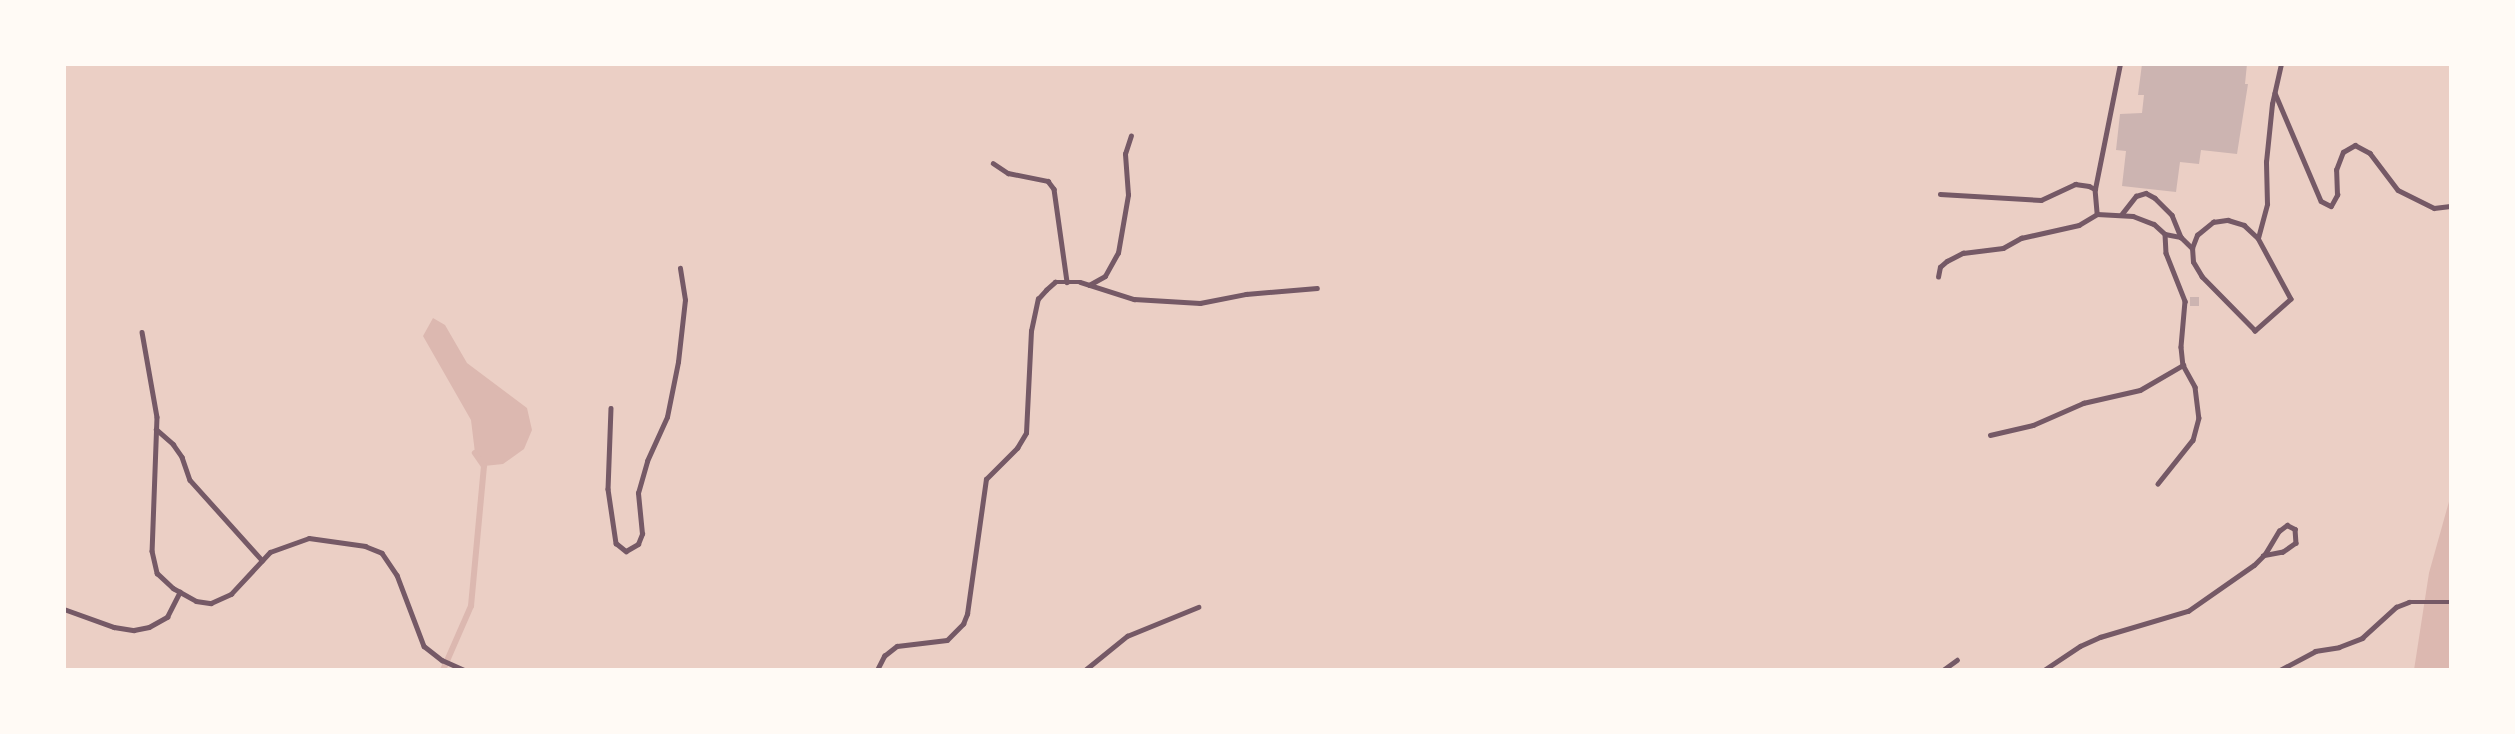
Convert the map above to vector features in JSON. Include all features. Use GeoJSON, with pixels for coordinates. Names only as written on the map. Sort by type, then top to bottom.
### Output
{"type":"FeatureCollection","features":[{"type":"Feature","properties":{"kind":"lane"},"geometry":{"type":"LineString","coordinates":[[2097,214],[2095,189],[2120,64]]}},
{"type":"Feature","properties":{"kind":"lane"},"geometry":{"type":"LineString","coordinates":[[2258,238],[2267,204],[2266,162],[2274,93],[2282,64]]}},
{"type":"Feature","properties":{"kind":"lane"},"geometry":{"type":"LineString","coordinates":[[2274,93],[2321,201],[2331,206],[2337,195],[2336,170],[2343,152],[2355,145],[2370,153],[2398,190],[2434,207],[2451,206]]}},
{"type":"Feature","properties":{"kind":"lane"},"geometry":{"type":"LineString","coordinates":[[1089,285],[1105,276],[1118,253],[1128,195],[1125,154],[1131,136]]}},
{"type":"Feature","properties":{"kind":"lane"},"geometry":{"type":"LineString","coordinates":[[993,163],[1008,173],[1048,182],[1054,189],[1067,282]]}},
{"type":"Feature","properties":{"kind":"lane"},"geometry":{"type":"LineString","coordinates":[[1940,194],[2040,200],[2075,184],[2095,189]]}},
{"type":"Feature","properties":{"kind":"lane"},"geometry":{"type":"LineString","coordinates":[[2121,215],[2136,196],[2146,193],[2156,198],[2172,215],[2181,237],[2192,248]]}},
{"type":"Feature","properties":{"kind":"lane"},"geometry":{"type":"LineString","coordinates":[[1938,277],[1940,267],[1963,253],[2003,248],[2021,238],[2079,225],[2097,214],[2133,216],[2154,224],[2165,234],[2181,237]]}},
{"type":"Feature","properties":{"kind":"lane"},"geometry":{"type":"LineString","coordinates":[[2228,220],[2244,225],[2258,238],[2291,299],[2255,331],[2202,277],[2193,262],[2192,248],[2197,235],[2213,222],[2228,220]]}},
{"type":"Feature","properties":{"kind":"lane"},"geometry":{"type":"LineString","coordinates":[[2158,484],[2193,440],[2199,418],[2195,387],[2183,365],[2181,347],[2185,300],[2166,254],[2165,234]]}},
{"type":"Feature","properties":{"kind":"lane"},"geometry":{"type":"LineString","coordinates":[[611,408],[608,489],[616,543],[626,551],[638,544],[642,534],[638,493],[648,461],[667,417],[678,362],[685,300],[680,268]]}},
{"type":"Feature","properties":{"kind":"lane"},"geometry":{"type":"LineString","coordinates":[[877,669],[884,656],[897,646],[947,640],[963,624],[967,614],[986,479],[1017,448],[1026,433],[1031,331],[1038,299],[1055,282],[1089,285],[1134,299],[1200,303],[1245,294],[1317,288]]}},
{"type":"Feature","properties":{"kind":"lane"},"geometry":{"type":"LineString","coordinates":[[142,332],[157,417],[152,550],[157,573],[180,592],[196,601],[211,603],[231,594],[270,552],[309,538],[365,546],[382,553],[397,575],[424,646],[442,660],[464,669]]}},
{"type":"Feature","properties":{"kind":"lane"},"geometry":{"type":"LineString","coordinates":[[1990,435],[2033,425],[2083,403],[2140,390],[2183,365]]}},
{"type":"Feature","properties":{"kind":"lane"},"geometry":{"type":"LineString","coordinates":[[156,429],[173,444],[182,458],[190,480],[262,560]]}},
{"type":"Feature","properties":{"kind":"lane"},"geometry":{"type":"LineString","coordinates":[[2044,669],[2080,645],[2188,611],[2263,556],[2278,531],[2287,525],[2295,529],[2296,543],[2283,552],[2263,556]]}},
{"type":"Feature","properties":{"kind":"lane"},"geometry":{"type":"LineString","coordinates":[[64,609],[114,627],[134,630],[149,627],[167,616],[180,592]]}},
{"type":"Feature","properties":{"kind":"lane"},"geometry":{"type":"LineString","coordinates":[[2280,669],[2315,651],[2339,647],[2362,638],[2396,607],[2417,602],[2451,602]]}},
{"type":"Feature","properties":{"kind":"lane"},"geometry":{"type":"LineString","coordinates":[[1085,669],[1127,636],[1198,607]]}},
{"type":"Feature","properties":{"kind":"lane"},"geometry":{"type":"LineString","coordinates":[[1943,669],[1957,660]]}},
{"type":"Feature","properties":{"kind":"shaded area"},"geometry":{"type":"Polygon","coordinates":[[[64,65],[2450,65],[2450,669],[64,669],[64,65]]]}},
{"type":"Feature","properties":{"kind":"shaded area"},"geometry":{"type":"Polygon","coordinates":[[[433,318],[445,325],[467,363],[527,408],[532,430],[524,449],[503,464],[484,466],[475,453],[471,420],[423,336],[433,318]]]}},
{"type":"Feature","properties":{"kind":"shaded area"},"geometry":{"type":"Polygon","coordinates":[[[2450,498],[2449,669],[2414,670],[2429,573],[2450,498]]]}},
{"type":"Feature","properties":{"kind":"building"},"geometry":{"type":"Polygon","coordinates":[[[2142,64],[2247,64],[2245,84],[2248,84],[2237,154],[2201,150],[2199,164],[2180,162],[2176,192],[2122,186],[2126,151],[2116,150],[2120,114],[2142,113],[2144,95],[2138,95],[2142,64]]]}},
{"type":"Feature","properties":{"kind":"building"},"geometry":{"type":"Polygon","coordinates":[[[2190,297],[2199,297],[2199,306],[2190,306],[2190,297]]]}},
{"type":"Feature","properties":{"kind":"waterway"},"geometry":{"type":"LineString","coordinates":[[443,670],[471,606],[484,466],[475,453]]}}]}
